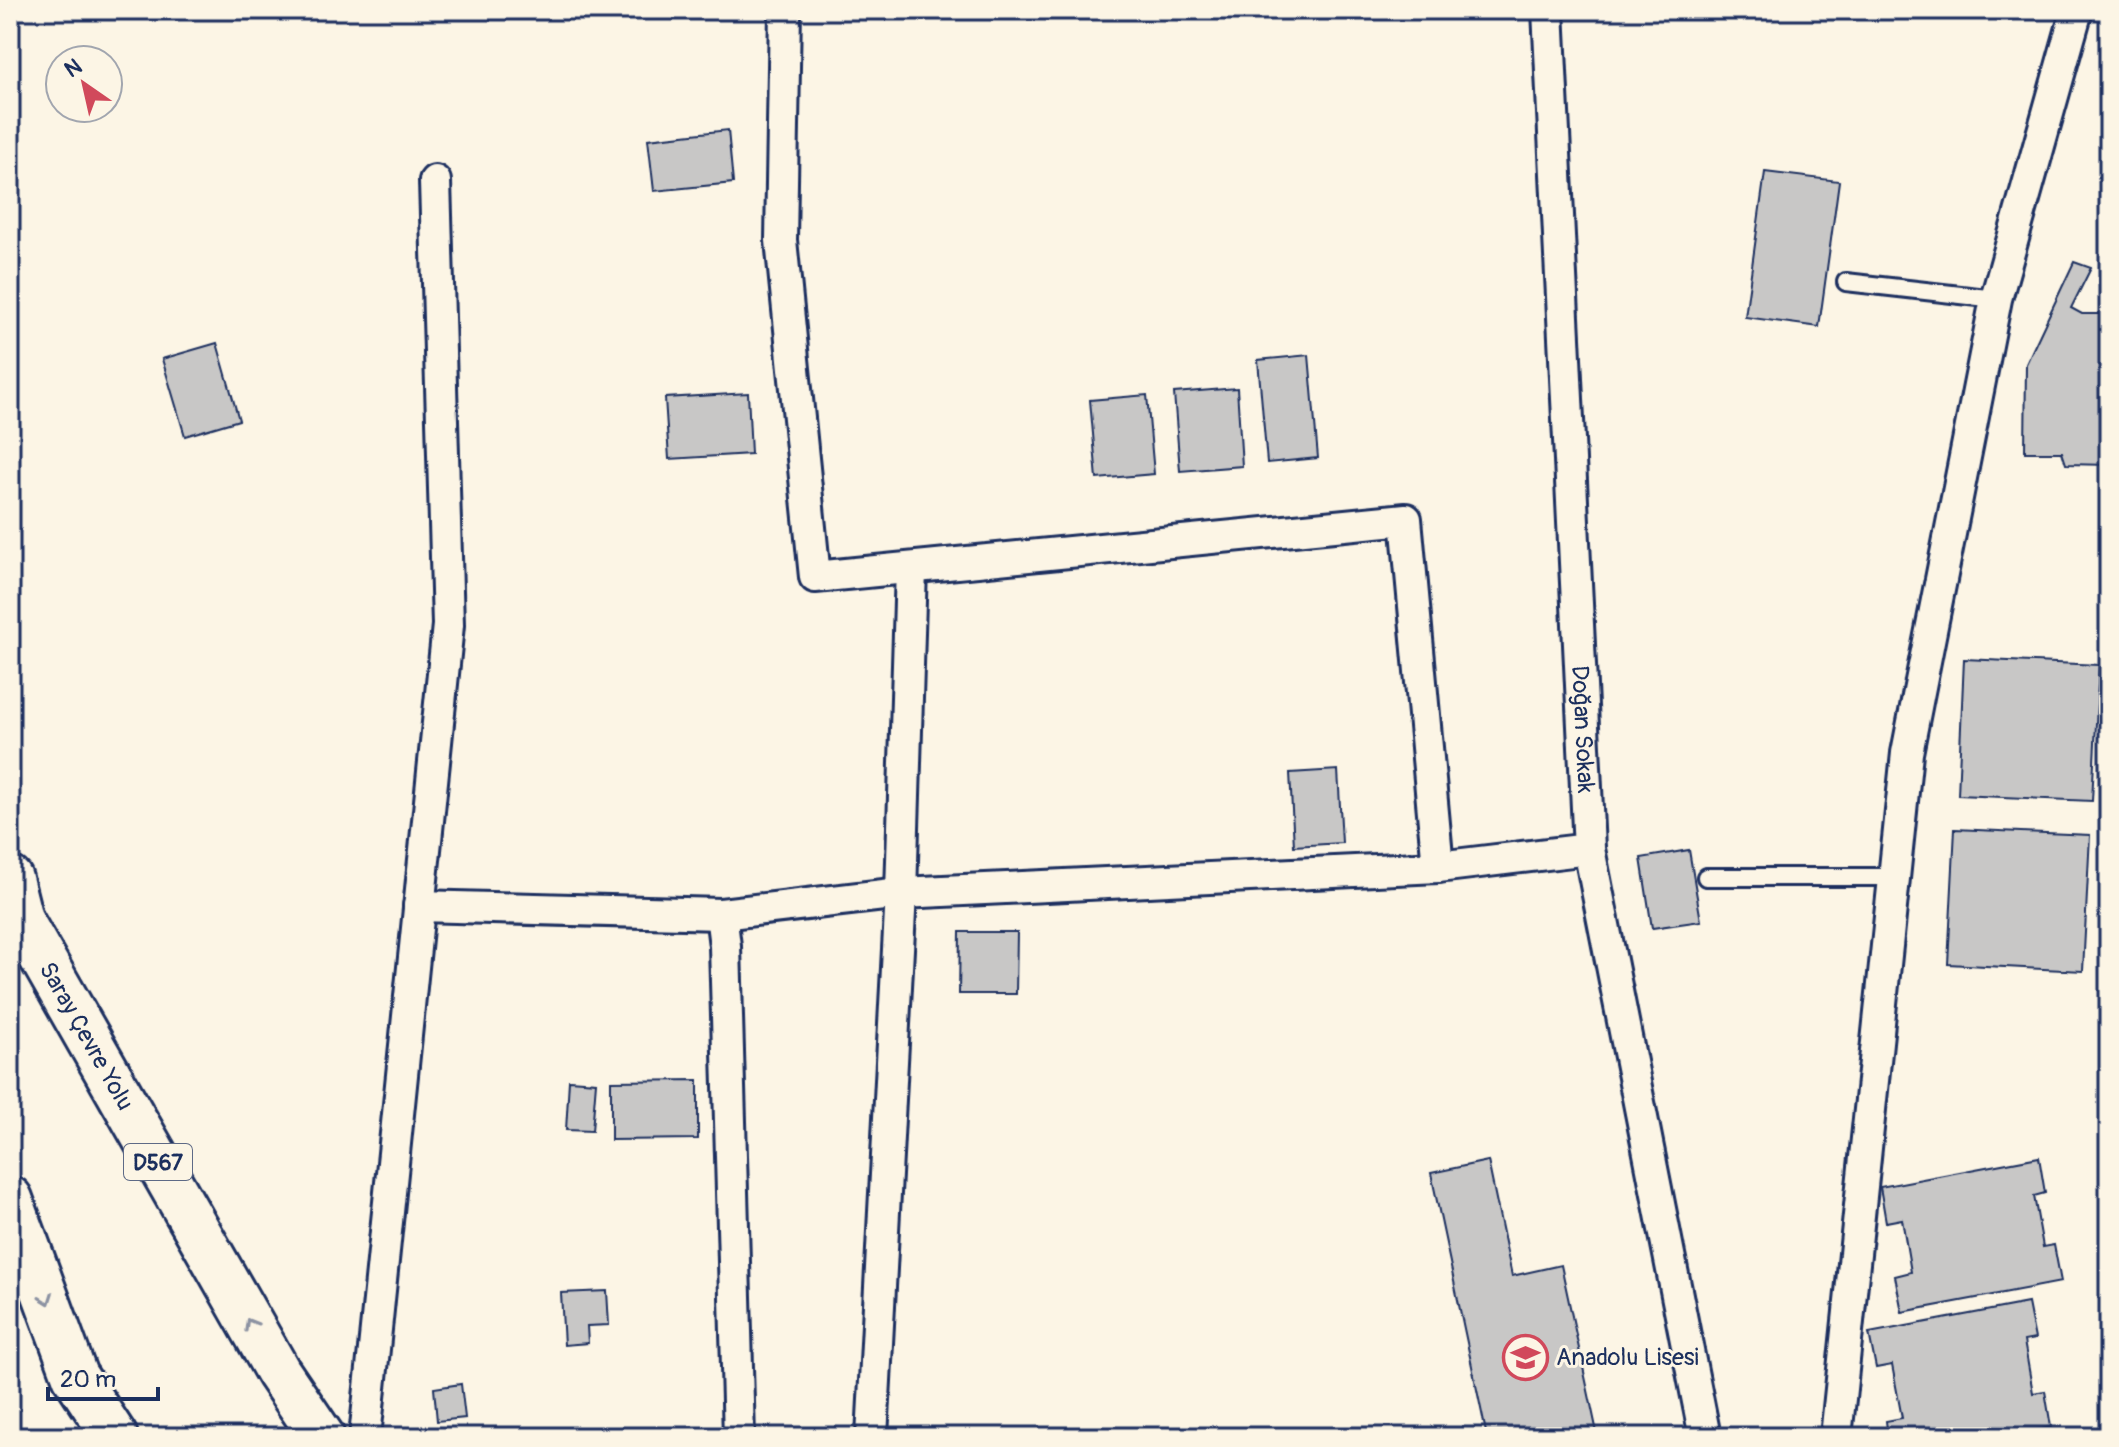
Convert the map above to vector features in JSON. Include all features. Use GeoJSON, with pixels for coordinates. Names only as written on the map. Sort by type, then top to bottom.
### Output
{"type":"FeatureCollection","features":[{"type":"Feature","properties":{"kind":"highway","name":"Saray Çevre Yolu"},"geometry":{"type":"LineString","coordinates":[[10,879],[20,919],[278,1372],[322,1437]]}},
{"type":"Feature","properties":{"kind":"highway"},"geometry":{"type":"LineString","coordinates":[[10,1199],[75,1376],[115,1437]]}},
{"type":"Feature","properties":{"kind":"street"},"geometry":{"type":"LineString","coordinates":[[785,10],[781,240],[815,577],[1406,519],[1438,867]]}},
{"type":"Feature","properties":{"kind":"street","name":"Doğan Sokak"},"geometry":{"type":"LineString","coordinates":[[1548,10],[1589,849],[1705,1437]]}},
{"type":"Feature","properties":{"kind":"street"},"geometry":{"type":"LineString","coordinates":[[1836,1437],[1907,753],[1996,299],[2077,10]]}},
{"type":"Feature","properties":{"kind":"street"},"geometry":{"type":"LineString","coordinates":[[365,1437],[448,625],[435,181]]}},
{"type":"Feature","properties":{"kind":"street"},"geometry":{"type":"LineString","coordinates":[[872,1437],[901,893],[911,568]]}},
{"type":"Feature","properties":{"kind":"street"},"geometry":{"type":"LineString","coordinates":[[419,906],[721,914],[901,893],[1438,867],[1589,849]]}},
{"type":"Feature","properties":{"kind":"street"},"geometry":{"type":"LineString","coordinates":[[721,914],[725,946],[739,1437]]}},
{"type":"Feature","properties":{"kind":"lane"},"geometry":{"type":"LineString","coordinates":[[1846,282],[1996,299]]}},
{"type":"Feature","properties":{"kind":"lane"},"geometry":{"type":"LineString","coordinates":[[1706,877],[1892,877]]}},
{"type":"Feature","properties":{"kind":"building"},"geometry":{"type":"Polygon","coordinates":[[[728,130],[733,183],[654,191],[648,139],[728,130]]]}},
{"type":"Feature","properties":{"kind":"building"},"geometry":{"type":"Polygon","coordinates":[[[1765,172],[1839,181],[1819,327],[1745,317],[1765,172]]]}},
{"type":"Feature","properties":{"kind":"building"},"geometry":{"type":"Polygon","coordinates":[[[2074,262],[2091,268],[2071,308],[2082,314],[2109,314],[2109,465],[2066,464],[2062,452],[2025,452],[2026,364],[2074,262]]]}},
{"type":"Feature","properties":{"kind":"building"},"geometry":{"type":"Polygon","coordinates":[[[217,343],[239,420],[185,436],[162,359],[217,343]]]}},
{"type":"Feature","properties":{"kind":"building"},"geometry":{"type":"Polygon","coordinates":[[[1309,355],[1318,458],[1267,463],[1258,360],[1309,355]]]}},
{"type":"Feature","properties":{"kind":"building"},"geometry":{"type":"Polygon","coordinates":[[[1237,388],[1242,466],[1180,471],[1174,393],[1237,388]]]}},
{"type":"Feature","properties":{"kind":"building"},"geometry":{"type":"Polygon","coordinates":[[[748,393],[751,454],[669,459],[665,398],[748,393]]]}},
{"type":"Feature","properties":{"kind":"building"},"geometry":{"type":"Polygon","coordinates":[[[1147,395],[1154,474],[1097,479],[1090,400],[1147,395]]]}},
{"type":"Feature","properties":{"kind":"building"},"geometry":{"type":"Polygon","coordinates":[[[1964,659],[2099,665],[2092,801],[1958,795],[1964,659]]]}},
{"type":"Feature","properties":{"kind":"building"},"geometry":{"type":"Polygon","coordinates":[[[1338,770],[1342,843],[1294,846],[1290,773],[1338,770]]]}},
{"type":"Feature","properties":{"kind":"building"},"geometry":{"type":"Polygon","coordinates":[[[1955,829],[2090,835],[2083,971],[1948,964],[1955,829]]]}},
{"type":"Feature","properties":{"kind":"building"},"geometry":{"type":"Polygon","coordinates":[[[1689,850],[1701,921],[1652,928],[1641,858],[1689,850]]]}},
{"type":"Feature","properties":{"kind":"building"},"geometry":{"type":"Polygon","coordinates":[[[960,932],[1017,932],[1016,994],[959,994],[960,932]]]}},
{"type":"Feature","properties":{"kind":"building"},"geometry":{"type":"Polygon","coordinates":[[[569,1080],[596,1082],[592,1131],[566,1130],[569,1080]]]}},
{"type":"Feature","properties":{"kind":"building"},"geometry":{"type":"Polygon","coordinates":[[[698,1080],[698,1139],[611,1140],[611,1081],[698,1080]]]}},
{"type":"Feature","properties":{"kind":"building"},"geometry":{"type":"Polygon","coordinates":[[[2039,1157],[2045,1193],[2034,1196],[2043,1247],[2054,1245],[2061,1282],[1902,1312],[1895,1276],[1911,1272],[1902,1219],[1886,1222],[1880,1187],[2039,1157]]]}},
{"type":"Feature","properties":{"kind":"building","name":"Anadolu Lisesi"},"geometry":{"type":"Polygon","coordinates":[[[1488,1161],[1512,1276],[1561,1265],[1598,1437],[1487,1437],[1431,1173],[1488,1161]]]}},
{"type":"Feature","properties":{"kind":"building"},"geometry":{"type":"Polygon","coordinates":[[[607,1291],[609,1325],[587,1326],[588,1343],[564,1345],[561,1293],[607,1291]]]}},
{"type":"Feature","properties":{"kind":"building"},"geometry":{"type":"Polygon","coordinates":[[[2028,1303],[2035,1339],[2024,1341],[2033,1393],[2045,1391],[2051,1427],[2000,1437],[1888,1437],[1886,1421],[1902,1418],[1892,1365],[1876,1368],[1869,1333],[2028,1303]]]}},
{"type":"Feature","properties":{"kind":"building"},"geometry":{"type":"Polygon","coordinates":[[[461,1384],[465,1418],[437,1421],[434,1388],[461,1384]]]}},
{"type":"Feature","properties":{"kind":"place","name":"Anadolu Lisesi"},"geometry":{"type":"Point","coordinates":[1525,1357]}}]}
